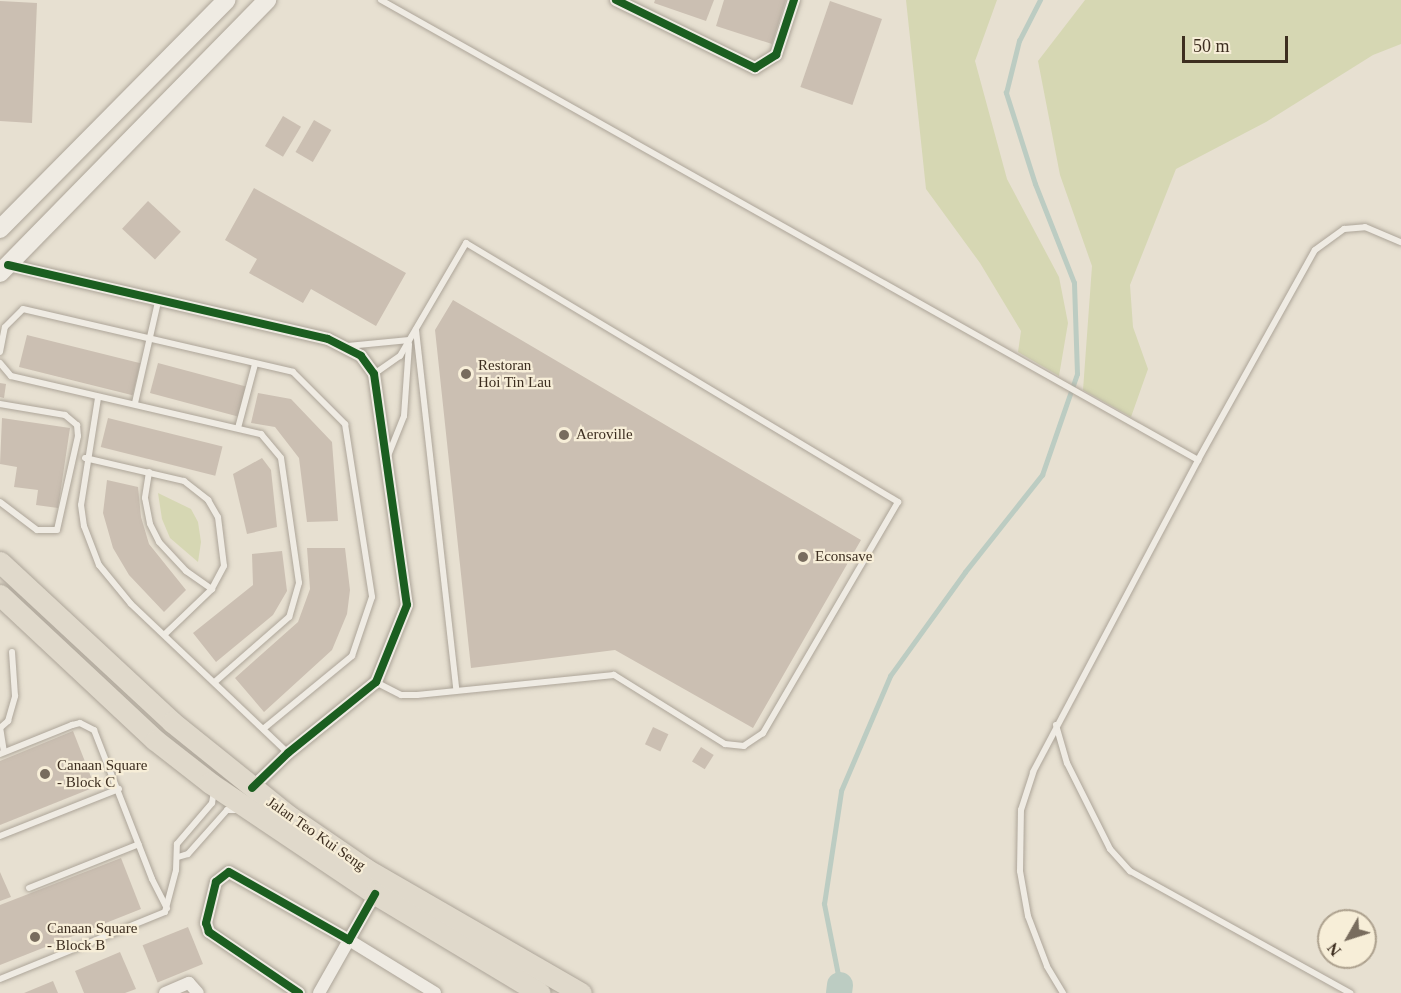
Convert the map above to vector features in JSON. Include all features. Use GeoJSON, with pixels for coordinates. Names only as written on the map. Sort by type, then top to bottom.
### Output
{"type":"FeatureCollection","features":[{"type":"Feature","properties":{"kind":"highway","name":"Jalan Teo Kui Seng"},"geometry":{"type":"LineString","coordinates":[[0,562],[109,667],[252,788],[366,869],[580,993]]}},
{"type":"Feature","properties":{"kind":"highway","name":"Jalan Teo Kui Seng"},"geometry":{"type":"LineString","coordinates":[[0,595],[155,740],[210,783],[248,811],[375,894],[540,993]]}},
{"type":"Feature","properties":{"kind":"main road"},"geometry":{"type":"LineString","coordinates":[[3,220],[227,0]]}},
{"type":"Feature","properties":{"kind":"main road"},"geometry":{"type":"LineString","coordinates":[[4,269],[267,0]]}},
{"type":"Feature","properties":{"kind":"street"},"geometry":{"type":"LineString","coordinates":[[621,1],[755,68],[776,55],[794,0]]}},
{"type":"Feature","properties":{"kind":"street"},"geometry":{"type":"LineString","coordinates":[[4,269],[328,339],[361,356],[374,374],[388,458],[407,605],[375,682],[288,753],[252,788]]}},
{"type":"Feature","properties":{"kind":"street"},"geometry":{"type":"LineString","coordinates":[[299,993],[209,932],[206,924],[216,882],[221,876],[229,872],[349,940],[435,993]]}},
{"type":"Feature","properties":{"kind":"street"},"geometry":{"type":"LineString","coordinates":[[319,993],[375,894]]}},
{"type":"Feature","properties":{"kind":"street"},"geometry":{"type":"LineString","coordinates":[[165,993],[189,984],[198,993]]}},
{"type":"Feature","properties":{"kind":"lane"},"geometry":{"type":"LineString","coordinates":[[381,0],[1198,460]]}},
{"type":"Feature","properties":{"kind":"lane"},"geometry":{"type":"LineString","coordinates":[[1064,993],[1047,966],[1028,916],[1020,871],[1021,810],[1033,772],[1198,460],[1315,250],[1344,229],[1365,227],[1401,242]]}},
{"type":"Feature","properties":{"kind":"lane"},"geometry":{"type":"LineString","coordinates":[[374,374],[400,356],[466,243],[898,502],[763,733],[744,746],[725,744],[614,675],[401,695],[375,682]]}},
{"type":"Feature","properties":{"kind":"lane"},"geometry":{"type":"LineString","coordinates":[[135,403],[158,302]]}},
{"type":"Feature","properties":{"kind":"lane"},"geometry":{"type":"LineString","coordinates":[[0,352],[5,327],[22,309],[293,372],[345,424],[372,597],[352,656],[263,729]]}},
{"type":"Feature","properties":{"kind":"lane"},"geometry":{"type":"LineString","coordinates":[[416,330],[456,689]]}},
{"type":"Feature","properties":{"kind":"lane"},"geometry":{"type":"LineString","coordinates":[[345,346],[395,344],[410,340]]}},
{"type":"Feature","properties":{"kind":"lane"},"geometry":{"type":"LineString","coordinates":[[388,458],[404,416],[410,340]]}},
{"type":"Feature","properties":{"kind":"lane"},"geometry":{"type":"LineString","coordinates":[[0,363],[11,376],[261,434],[281,458],[299,583],[289,617],[216,681]]}},
{"type":"Feature","properties":{"kind":"lane"},"geometry":{"type":"LineString","coordinates":[[238,428],[255,364]]}},
{"type":"Feature","properties":{"kind":"lane"},"geometry":{"type":"LineString","coordinates":[[98,398],[85,458],[81,505],[84,526],[99,565],[131,604],[216,681],[288,753]]}},
{"type":"Feature","properties":{"kind":"lane"},"geometry":{"type":"LineString","coordinates":[[0,404],[65,415],[77,426],[78,436],[57,530],[36,530],[0,502]]}},
{"type":"Feature","properties":{"kind":"lane"},"geometry":{"type":"LineString","coordinates":[[85,458],[184,481],[208,500],[218,517],[224,549],[224,566],[212,590],[165,634]]}},
{"type":"Feature","properties":{"kind":"lane"},"geometry":{"type":"LineString","coordinates":[[149,472],[145,498],[150,524],[159,542],[186,571],[212,590]]}},
{"type":"Feature","properties":{"kind":"lane"},"geometry":{"type":"LineString","coordinates":[[12,652],[15,696],[8,722],[0,727],[2,753],[80,723],[96,734],[166,910]]}},
{"type":"Feature","properties":{"kind":"lane"},"geometry":{"type":"LineString","coordinates":[[1056,725],[1067,763],[1110,849],[1130,870],[1350,993]]}},
{"type":"Feature","properties":{"kind":"lane"},"geometry":{"type":"LineString","coordinates":[[166,910],[178,857],[177,844],[212,803],[215,794],[210,783]]}},
{"type":"Feature","properties":{"kind":"lane"},"geometry":{"type":"LineString","coordinates":[[0,836],[119,789]]}},
{"type":"Feature","properties":{"kind":"lane"},"geometry":{"type":"LineString","coordinates":[[178,857],[188,854],[227,810],[248,811]]}},
{"type":"Feature","properties":{"kind":"lane"},"geometry":{"type":"LineString","coordinates":[[29,888],[139,844]]}},
{"type":"Feature","properties":{"kind":"lane"},"geometry":{"type":"LineString","coordinates":[[0,980],[166,910]]}},
{"type":"Feature","properties":{"kind":"green space"},"geometry":{"type":"Polygon","coordinates":[[[906,0],[997,0],[975,61],[1007,179],[1059,277],[1068,323],[1059,376],[1018,352],[1021,331],[980,263],[926,189],[906,0]]]}},
{"type":"Feature","properties":{"kind":"green space"},"geometry":{"type":"Polygon","coordinates":[[[1085,0],[1401,0],[1401,44],[1373,55],[1266,122],[1176,169],[1130,285],[1133,327],[1148,369],[1131,417],[1083,390],[1092,266],[1060,175],[1038,61],[1085,0]]]}},
{"type":"Feature","properties":{"kind":"green space"},"geometry":{"type":"Polygon","coordinates":[[[158,493],[191,509],[198,522],[201,542],[198,562],[170,538],[162,519],[158,493]]]}},
{"type":"Feature","properties":{"kind":"building"},"geometry":{"type":"Polygon","coordinates":[[[655,0],[714,0],[706,21],[654,3],[655,0]]]}},
{"type":"Feature","properties":{"kind":"building"},"geometry":{"type":"Polygon","coordinates":[[[724,0],[786,0],[772,44],[716,26],[724,0]]]}},
{"type":"Feature","properties":{"kind":"building"},"geometry":{"type":"Polygon","coordinates":[[[0,1],[37,3],[32,123],[0,121],[0,1]]]}},
{"type":"Feature","properties":{"kind":"building"},"geometry":{"type":"Polygon","coordinates":[[[830,1],[882,19],[852,105],[800,87],[830,1]]]}},
{"type":"Feature","properties":{"kind":"building"},"geometry":{"type":"Polygon","coordinates":[[[283,116],[301,127],[283,157],[265,146],[283,116]]]}},
{"type":"Feature","properties":{"kind":"building"},"geometry":{"type":"Polygon","coordinates":[[[314,120],[331,130],[313,162],[296,152],[314,120]]]}},
{"type":"Feature","properties":{"kind":"building"},"geometry":{"type":"Polygon","coordinates":[[[254,188],[406,273],[376,326],[311,289],[303,303],[249,273],[257,259],[225,240],[254,188]]]}},
{"type":"Feature","properties":{"kind":"building"},"geometry":{"type":"Polygon","coordinates":[[[148,201],[181,232],[155,259],[122,229],[148,201]]]}},
{"type":"Feature","properties":{"kind":"building","name":"Aeroville"},"geometry":{"type":"Polygon","coordinates":[[[453,300],[861,540],[753,728],[615,650],[471,668],[435,330],[453,300]]]}},
{"type":"Feature","properties":{"kind":"building"},"geometry":{"type":"Polygon","coordinates":[[[27,335],[141,363],[133,395],[19,367],[27,335]]]}},
{"type":"Feature","properties":{"kind":"building"},"geometry":{"type":"Polygon","coordinates":[[[158,363],[246,387],[238,416],[150,393],[158,363]]]}},
{"type":"Feature","properties":{"kind":"building"},"geometry":{"type":"Polygon","coordinates":[[[0,383],[6,384],[4,398],[0,397],[0,383]]]}},
{"type":"Feature","properties":{"kind":"building"},"geometry":{"type":"Polygon","coordinates":[[[258,393],[291,399],[332,442],[338,521],[307,522],[299,458],[275,427],[251,423],[258,393]]]}},
{"type":"Feature","properties":{"kind":"building"},"geometry":{"type":"Polygon","coordinates":[[[2,418],[70,428],[58,508],[36,505],[38,490],[14,487],[17,467],[0,464],[2,418]]]}},
{"type":"Feature","properties":{"kind":"building"},"geometry":{"type":"Polygon","coordinates":[[[108,418],[222,447],[215,476],[101,447],[108,418]]]}},
{"type":"Feature","properties":{"kind":"building"},"geometry":{"type":"Polygon","coordinates":[[[262,458],[271,470],[277,527],[247,534],[233,474],[262,458]]]}},
{"type":"Feature","properties":{"kind":"building"},"geometry":{"type":"Polygon","coordinates":[[[107,480],[138,487],[141,517],[149,544],[186,590],[164,612],[129,575],[113,548],[103,513],[107,480]]]}},
{"type":"Feature","properties":{"kind":"building"},"geometry":{"type":"Polygon","coordinates":[[[307,548],[345,548],[350,590],[347,614],[332,650],[264,712],[235,678],[298,622],[310,589],[307,548]]]}},
{"type":"Feature","properties":{"kind":"building"},"geometry":{"type":"Polygon","coordinates":[[[282,551],[287,591],[273,615],[216,662],[193,633],[253,585],[252,554],[282,551]]]}},
{"type":"Feature","properties":{"kind":"building"},"geometry":{"type":"Polygon","coordinates":[[[653,727],[668,734],[660,751],[645,744],[653,727]]]}},
{"type":"Feature","properties":{"kind":"building","name":"Canaan Square - Block C"},"geometry":{"type":"Polygon","coordinates":[[[73,731],[95,787],[0,825],[0,761],[73,731]]]}},
{"type":"Feature","properties":{"kind":"building"},"geometry":{"type":"Polygon","coordinates":[[[701,747],[714,755],[705,769],[692,761],[701,747]]]}},
{"type":"Feature","properties":{"kind":"building","name":"Canaan Square - Block B"},"geometry":{"type":"Polygon","coordinates":[[[121,858],[141,909],[0,965],[0,905],[121,858]]]}},
{"type":"Feature","properties":{"kind":"building"},"geometry":{"type":"Polygon","coordinates":[[[0,872],[11,897],[0,901],[0,872]]]}},
{"type":"Feature","properties":{"kind":"building"},"geometry":{"type":"Polygon","coordinates":[[[188,927],[203,964],[158,982],[143,945],[188,927]]]}},
{"type":"Feature","properties":{"kind":"building"},"geometry":{"type":"Polygon","coordinates":[[[120,952],[136,989],[125,993],[84,993],[75,971],[120,952]]]}},
{"type":"Feature","properties":{"kind":"building"},"geometry":{"type":"Polygon","coordinates":[[[53,981],[58,993],[24,993],[53,981]]]}},
{"type":"Feature","properties":{"kind":"waterway"},"geometry":{"type":"LineString","coordinates":[[849,993],[840,985],[824,904],[841,791],[890,676],[965,572],[1042,475],[1077,374],[1074,283],[1035,184],[1006,93],[1019,41],[1040,0]]}},
{"type":"Feature","properties":{"kind":"waterway"},"geometry":{"type":"LineString","coordinates":[[839,993],[840,985]]}},
{"type":"Feature","properties":{"kind":"cycle path"},"geometry":{"type":"LineString","coordinates":[[616,0],[755,68],[776,55],[794,0]]}},
{"type":"Feature","properties":{"kind":"cycle path"},"geometry":{"type":"LineString","coordinates":[[8,265],[328,339],[361,356],[374,374],[407,605],[376,682],[288,753],[252,788]]}},
{"type":"Feature","properties":{"kind":"cycle path"},"geometry":{"type":"LineString","coordinates":[[299,993],[209,932],[206,923],[216,882],[229,872],[349,940],[375,894]]}},
{"type":"Feature","properties":{"kind":"place","name":"Restoran Hoi Tin Lau"},"geometry":{"type":"Point","coordinates":[466,374]}},
{"type":"Feature","properties":{"kind":"place","name":"Aeroville"},"geometry":{"type":"Point","coordinates":[564,435]}},
{"type":"Feature","properties":{"kind":"place","name":"Econsave"},"geometry":{"type":"Point","coordinates":[803,557]}},
{"type":"Feature","properties":{"kind":"place","name":"Canaan Square - Block C"},"geometry":{"type":"Point","coordinates":[45,774]}},
{"type":"Feature","properties":{"kind":"place","name":"Canaan Square - Block B"},"geometry":{"type":"Point","coordinates":[35,937]}}]}
